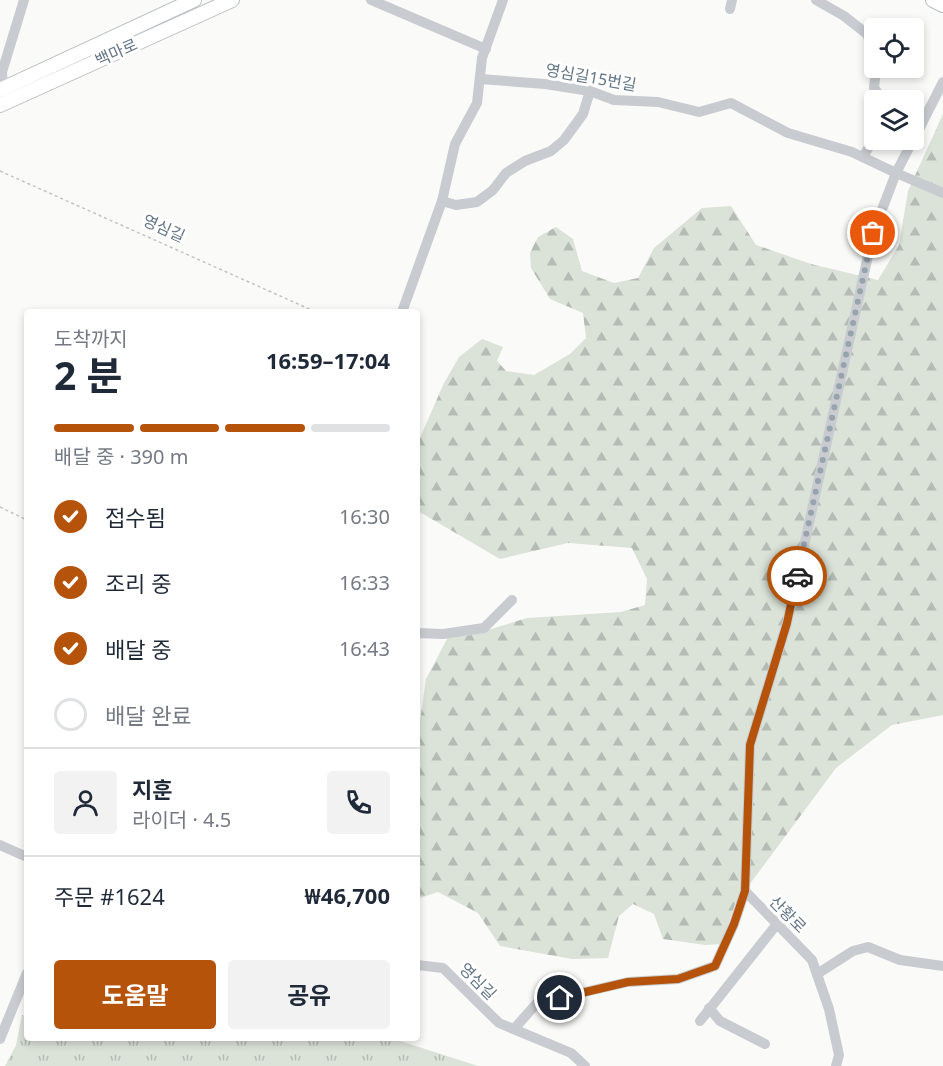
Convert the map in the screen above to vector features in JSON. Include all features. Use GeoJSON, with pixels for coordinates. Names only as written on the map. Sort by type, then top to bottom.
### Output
{"type":"FeatureCollection","features":[{"type":"Feature","properties":{"kind":"main road","name":"백마로"},"geometry":{"type":"LineString","coordinates":[[2,89],[194,0]]}},
{"type":"Feature","properties":{"kind":"main road","name":"백마로"},"geometry":{"type":"LineString","coordinates":[[0,105],[232,0]]}},
{"type":"Feature","properties":{"kind":"main road"},"geometry":{"type":"LineString","coordinates":[[933,0],[943,5]]}},
{"type":"Feature","properties":{"kind":"street"},"geometry":{"type":"LineString","coordinates":[[2,89],[2,72],[24,0]]}},
{"type":"Feature","properties":{"kind":"street"},"geometry":{"type":"LineString","coordinates":[[371,0],[486,49]]}},
{"type":"Feature","properties":{"kind":"street"},"geometry":{"type":"LineString","coordinates":[[403,309],[442,201],[455,144],[477,103],[482,58],[503,0]]}},
{"type":"Feature","properties":{"kind":"street"},"geometry":{"type":"LineString","coordinates":[[816,0],[844,16],[864,32]]}},
{"type":"Feature","properties":{"kind":"street"},"geometry":{"type":"LineString","coordinates":[[0,55],[5,43],[17,27]]}},
{"type":"Feature","properties":{"kind":"street","name":"영심길15번길"},"geometry":{"type":"LineString","coordinates":[[480,79],[545,84],[590,91],[614,100],[658,102],[699,112],[731,103],[788,133],[852,152],[896,173]]}},
{"type":"Feature","properties":{"kind":"street"},"geometry":{"type":"LineString","coordinates":[[924,118],[943,82]]}},
{"type":"Feature","properties":{"kind":"street"},"geometry":{"type":"LineString","coordinates":[[442,201],[456,205],[477,202],[493,190],[506,173],[525,161],[551,151],[564,140],[584,114],[590,91]]}},
{"type":"Feature","properties":{"kind":"street"},"geometry":{"type":"LineString","coordinates":[[863,157],[867,150]]}},
{"type":"Feature","properties":{"kind":"street"},"geometry":{"type":"LineString","coordinates":[[514,1029],[537,1003],[628,982],[678,979],[715,966],[734,924],[745,891],[750,745],[787,623],[873,233],[908,150]]}},
{"type":"Feature","properties":{"kind":"street"},"geometry":{"type":"LineString","coordinates":[[896,173],[943,193]]}},
{"type":"Feature","properties":{"kind":"street"},"geometry":{"type":"LineString","coordinates":[[420,633],[443,634],[484,628],[512,600]]}},
{"type":"Feature","properties":{"kind":"street"},"geometry":{"type":"LineString","coordinates":[[0,845],[24,856]]}},
{"type":"Feature","properties":{"kind":"street","name":"산황로"},"geometry":{"type":"LineString","coordinates":[[745,891],[812,960],[830,1010],[839,1055],[836,1066]]}},
{"type":"Feature","properties":{"kind":"street"},"geometry":{"type":"LineString","coordinates":[[700,1021],[777,924]]}},
{"type":"Feature","properties":{"kind":"street"},"geometry":{"type":"LineString","coordinates":[[817,974],[853,951],[868,947],[900,960],[943,966]]}},
{"type":"Feature","properties":{"kind":"street","name":"영심길"},"geometry":{"type":"LineString","coordinates":[[420,965],[443,968],[499,1023],[571,1053],[585,1066]]}},
{"type":"Feature","properties":{"kind":"street"},"geometry":{"type":"LineString","coordinates":[[0,1039],[24,979]]}},
{"type":"Feature","properties":{"kind":"street"},"geometry":{"type":"LineString","coordinates":[[709,1008],[720,1021],[765,1044]]}},
{"type":"Feature","properties":{"kind":"path","name":"영심길"},"geometry":{"type":"LineString","coordinates":[[0,171],[309,309]]}},
{"type":"Feature","properties":{"kind":"path"},"geometry":{"type":"LineString","coordinates":[[0,507],[24,519]]}},
{"type":"Feature","properties":{"kind":"green space"},"geometry":{"type":"Polygon","coordinates":[[[943,114],[943,715],[892,725],[836,768],[735,904],[722,944],[705,945],[663,939],[654,914],[633,904],[619,916],[608,958],[572,959],[500,946],[478,913],[438,892],[420,898],[420,720],[426,679],[448,637],[472,635],[527,618],[621,612],[645,605],[647,579],[632,548],[568,543],[500,559],[420,512],[420,438],[444,383],[459,357],[482,339],[503,347],[497,361],[506,371],[534,375],[570,354],[586,338],[583,313],[550,299],[531,268],[530,253],[538,237],[556,227],[573,239],[582,271],[614,283],[638,278],[654,248],[702,208],[731,206],[756,245],[811,264],[878,280],[899,245],[908,191],[943,114]]]}},
{"type":"Feature","properties":{"kind":"green space"},"geometry":{"type":"Polygon","coordinates":[[[22,1015],[24,1015],[24,1041],[400,1041],[478,1066],[5,1066],[16,1045],[22,1015]]]}},
{"type":"Feature","properties":{"kind":"way so far"},"geometry":{"type":"LineString","coordinates":[[797,576],[873,233]]}},
{"type":"Feature","properties":{"kind":"route"},"geometry":{"type":"LineString","coordinates":[[560,998],[628,982],[678,979],[715,966],[734,924],[745,891],[750,745],[787,623],[797,576]]}}]}
